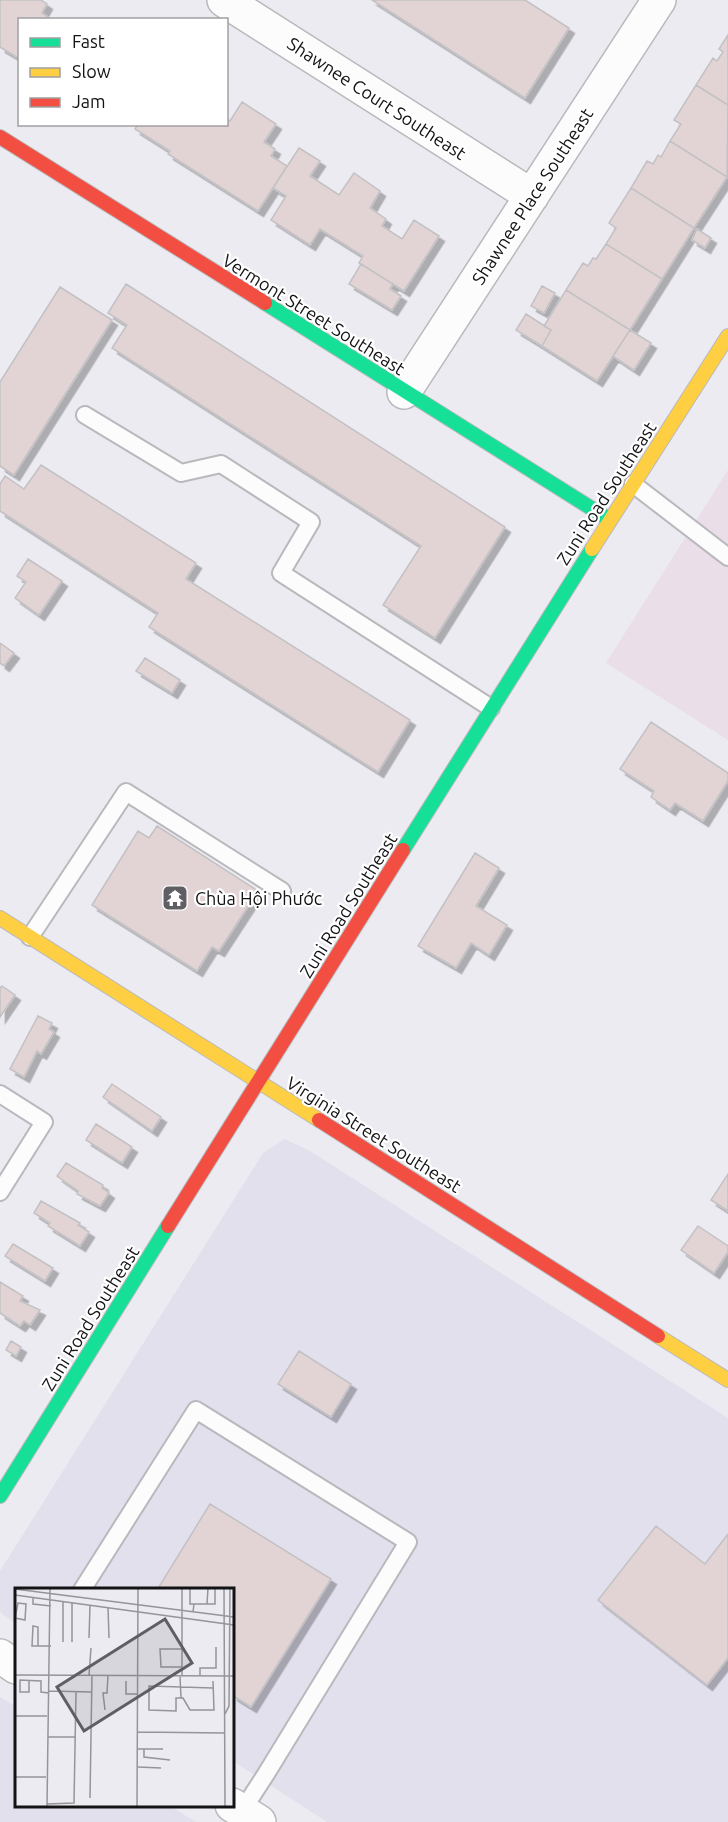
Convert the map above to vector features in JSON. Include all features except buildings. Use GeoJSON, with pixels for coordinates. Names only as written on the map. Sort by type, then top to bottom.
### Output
{"type":"FeatureCollection","features":[{"type":"Feature","properties":{"kind":"street","name":"Shawnee Court Southeast"},"geometry":{"type":"LineString","coordinates":[[224,0],[532,196]]}},
{"type":"Feature","properties":{"kind":"street","name":"Shawnee Place Southeast"},"geometry":{"type":"LineString","coordinates":[[404,392],[659,0]]}},
{"type":"Feature","properties":{"kind":"street","name":"Vermont Street Southeast"},"geometry":{"type":"LineString","coordinates":[[0,137],[610,520]]}},
{"type":"Feature","properties":{"kind":"street","name":"Zuni Road Southeast"},"geometry":{"type":"LineString","coordinates":[[0,1496],[491,708],[728,336]]}},
{"type":"Feature","properties":{"kind":"street","name":"Virginia Street Southeast"},"geometry":{"type":"LineString","coordinates":[[0,918],[728,1380]]}},
{"type":"Feature","properties":{"kind":"street"},"geometry":{"type":"LineString","coordinates":[[0,1656],[15,1666]]}},
{"type":"Feature","properties":{"kind":"lane"},"geometry":{"type":"LineString","coordinates":[[85,415],[181,473],[221,464],[311,522],[281,573],[491,708]]}},
{"type":"Feature","properties":{"kind":"lane"},"geometry":{"type":"LineString","coordinates":[[633,484],[728,556]]}},
{"type":"Feature","properties":{"kind":"lane"},"geometry":{"type":"LineString","coordinates":[[30,937],[126,792],[282,891]]}},
{"type":"Feature","properties":{"kind":"lane"},"geometry":{"type":"LineString","coordinates":[[0,1094],[45,1122],[0,1192]]}},
{"type":"Feature","properties":{"kind":"lane"},"geometry":{"type":"LineString","coordinates":[[83,1588],[196,1410],[408,1542],[244,1813]]}},
{"type":"Feature","properties":{"kind":"shaded area"},"geometry":{"type":"Polygon","coordinates":[[[728,470],[728,740],[606,663],[728,470]]]}},
{"type":"Feature","properties":{"kind":"shaded area"},"geometry":{"type":"Polygon","coordinates":[[[285,1139],[310,1151],[728,1418],[728,1822],[327,1822],[234,1762],[234,1588],[15,1588],[15,1622],[2,1614],[0,1611],[0,1571],[263,1153],[285,1139]]]}},
{"type":"Feature","properties":{"kind":"shaded area"},"geometry":{"type":"Polygon","coordinates":[[[0,1697],[15,1706],[15,1807],[172,1807],[196,1822],[0,1822],[0,1697]]]}},
{"type":"Feature","properties":{"kind":"traffic: fast"},"geometry":{"type":"LineString","coordinates":[[265,303],[610,520]]}},
{"type":"Feature","properties":{"kind":"traffic: fast"},"geometry":{"type":"LineString","coordinates":[[403,850],[592,549]]}},
{"type":"Feature","properties":{"kind":"traffic: fast"},"geometry":{"type":"LineString","coordinates":[[0,1496],[168,1226]]}},
{"type":"Feature","properties":{"kind":"traffic: slow"},"geometry":{"type":"LineString","coordinates":[[592,549],[728,336]]}},
{"type":"Feature","properties":{"kind":"traffic: slow"},"geometry":{"type":"LineString","coordinates":[[0,918],[319,1120]]}},
{"type":"Feature","properties":{"kind":"traffic: slow"},"geometry":{"type":"LineString","coordinates":[[658,1336],[728,1380]]}},
{"type":"Feature","properties":{"kind":"traffic: jam"},"geometry":{"type":"LineString","coordinates":[[0,137],[265,303]]}},
{"type":"Feature","properties":{"kind":"traffic: jam"},"geometry":{"type":"LineString","coordinates":[[168,1226],[403,850]]}},
{"type":"Feature","properties":{"kind":"traffic: jam"},"geometry":{"type":"LineString","coordinates":[[319,1120],[658,1336]]}},
{"type":"Feature","properties":{"kind":"place","name":"Chùa Hội Phước"},"geometry":{"type":"Point","coordinates":[175,898]}}]}
